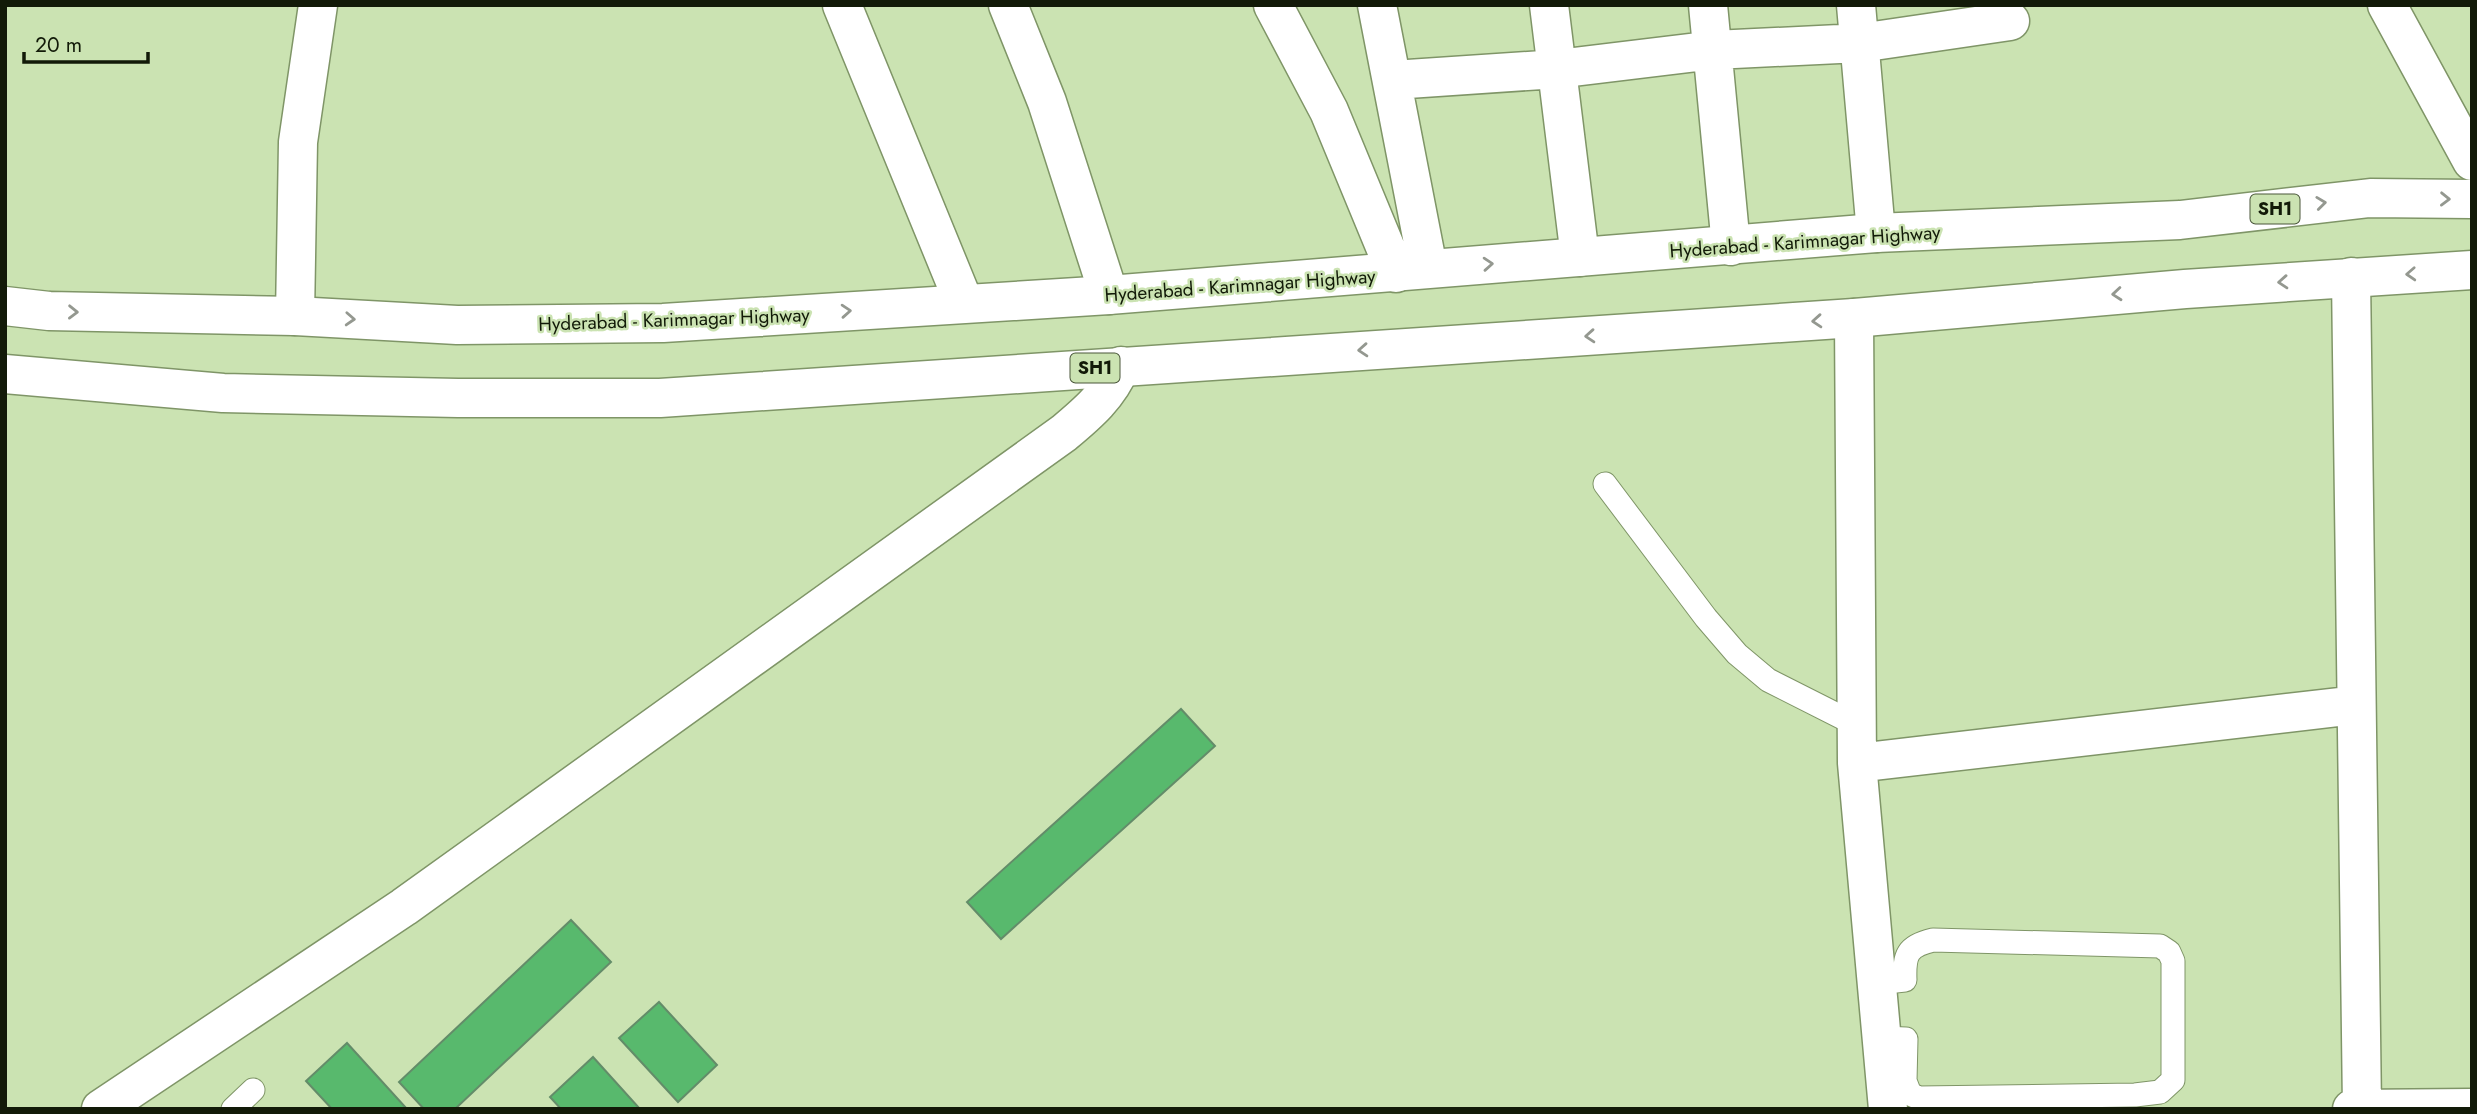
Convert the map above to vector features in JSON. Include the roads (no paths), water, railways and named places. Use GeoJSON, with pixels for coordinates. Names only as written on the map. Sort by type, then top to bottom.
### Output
{"type":"FeatureCollection","features":[{"type":"Feature","properties":{"kind":"street"},"geometry":{"type":"LineString","coordinates":[[295,316],[298,142],[318,5]]}},
{"type":"Feature","properties":{"kind":"street"},"geometry":{"type":"LineString","coordinates":[[842,5],[964,303]]}},
{"type":"Feature","properties":{"kind":"street"},"geometry":{"type":"LineString","coordinates":[[1008,5],[1047,102],[1109,295]]}},
{"type":"Feature","properties":{"kind":"street"},"geometry":{"type":"LineString","coordinates":[[1273,5],[1412,270]]}},
{"type":"Feature","properties":{"kind":"street"},"geometry":{"type":"LineString","coordinates":[[1377,5],[1392,80],[1412,270]]}},
{"type":"Feature","properties":{"kind":"street"},"geometry":{"type":"LineString","coordinates":[[1549,5],[1580,257]]}},
{"type":"Feature","properties":{"kind":"street"},"geometry":{"type":"LineString","coordinates":[[1708,5],[1731,246]]}},
{"type":"Feature","properties":{"kind":"street"},"geometry":{"type":"LineString","coordinates":[[1856,5],[1876,233]]}},
{"type":"Feature","properties":{"kind":"street"},"geometry":{"type":"LineString","coordinates":[[2387,5],[2472,160]]}},
{"type":"Feature","properties":{"kind":"street"},"geometry":{"type":"LineString","coordinates":[[1392,80],[1557,69],[1714,50],[1860,43],[2010,21]]}},
{"type":"Feature","properties":{"kind":"street","name":"Hyderabad - Karimnagar Highway"},"geometry":{"type":"LineString","coordinates":[[5,306],[49,311],[295,316],[457,326],[663,323],[1109,295],[1876,233],[2180,220],[2370,198],[2472,199]]}},
{"type":"Feature","properties":{"kind":"street","name":"SH1"},"geometry":{"type":"LineString","coordinates":[[5,374],[223,393],[458,398],[647,398],[1854,318],[2157,291],[2472,270]]}},
{"type":"Feature","properties":{"kind":"street"},"geometry":{"type":"LineString","coordinates":[[2351,277],[2362,1108]]}},
{"type":"Feature","properties":{"kind":"street"},"geometry":{"type":"LineString","coordinates":[[1854,318],[1857,744],[1888,1109]]}},
{"type":"Feature","properties":{"kind":"street"},"geometry":{"type":"LineString","coordinates":[[101,1109],[404,907],[1065,433],[1094,409],[1115,381],[1121,366]]}},
{"type":"Feature","properties":{"kind":"street"},"geometry":{"type":"LineString","coordinates":[[1857,744],[2356,705]]}},
{"type":"Feature","properties":{"kind":"street"},"geometry":{"type":"LineString","coordinates":[[2352,1109],[2472,1108]]}},
{"type":"Feature","properties":{"kind":"lane"},"geometry":{"type":"LineString","coordinates":[[1605,484],[1706,618],[1737,654],[1768,680],[1857,744]]}},
{"type":"Feature","properties":{"kind":"lane"},"geometry":{"type":"LineString","coordinates":[[1877,983],[1905,981],[1904,962],[1910,950],[1933,940],[2161,946],[2169,952],[2172,961],[2173,1080],[2160,1092],[2135,1095],[1919,1098],[1909,1094],[1905,1081],[1906,1039],[1882,1038]]}},
{"type":"Feature","properties":{"kind":"lane"},"geometry":{"type":"LineString","coordinates":[[233,1109],[253,1090]]}}]}
